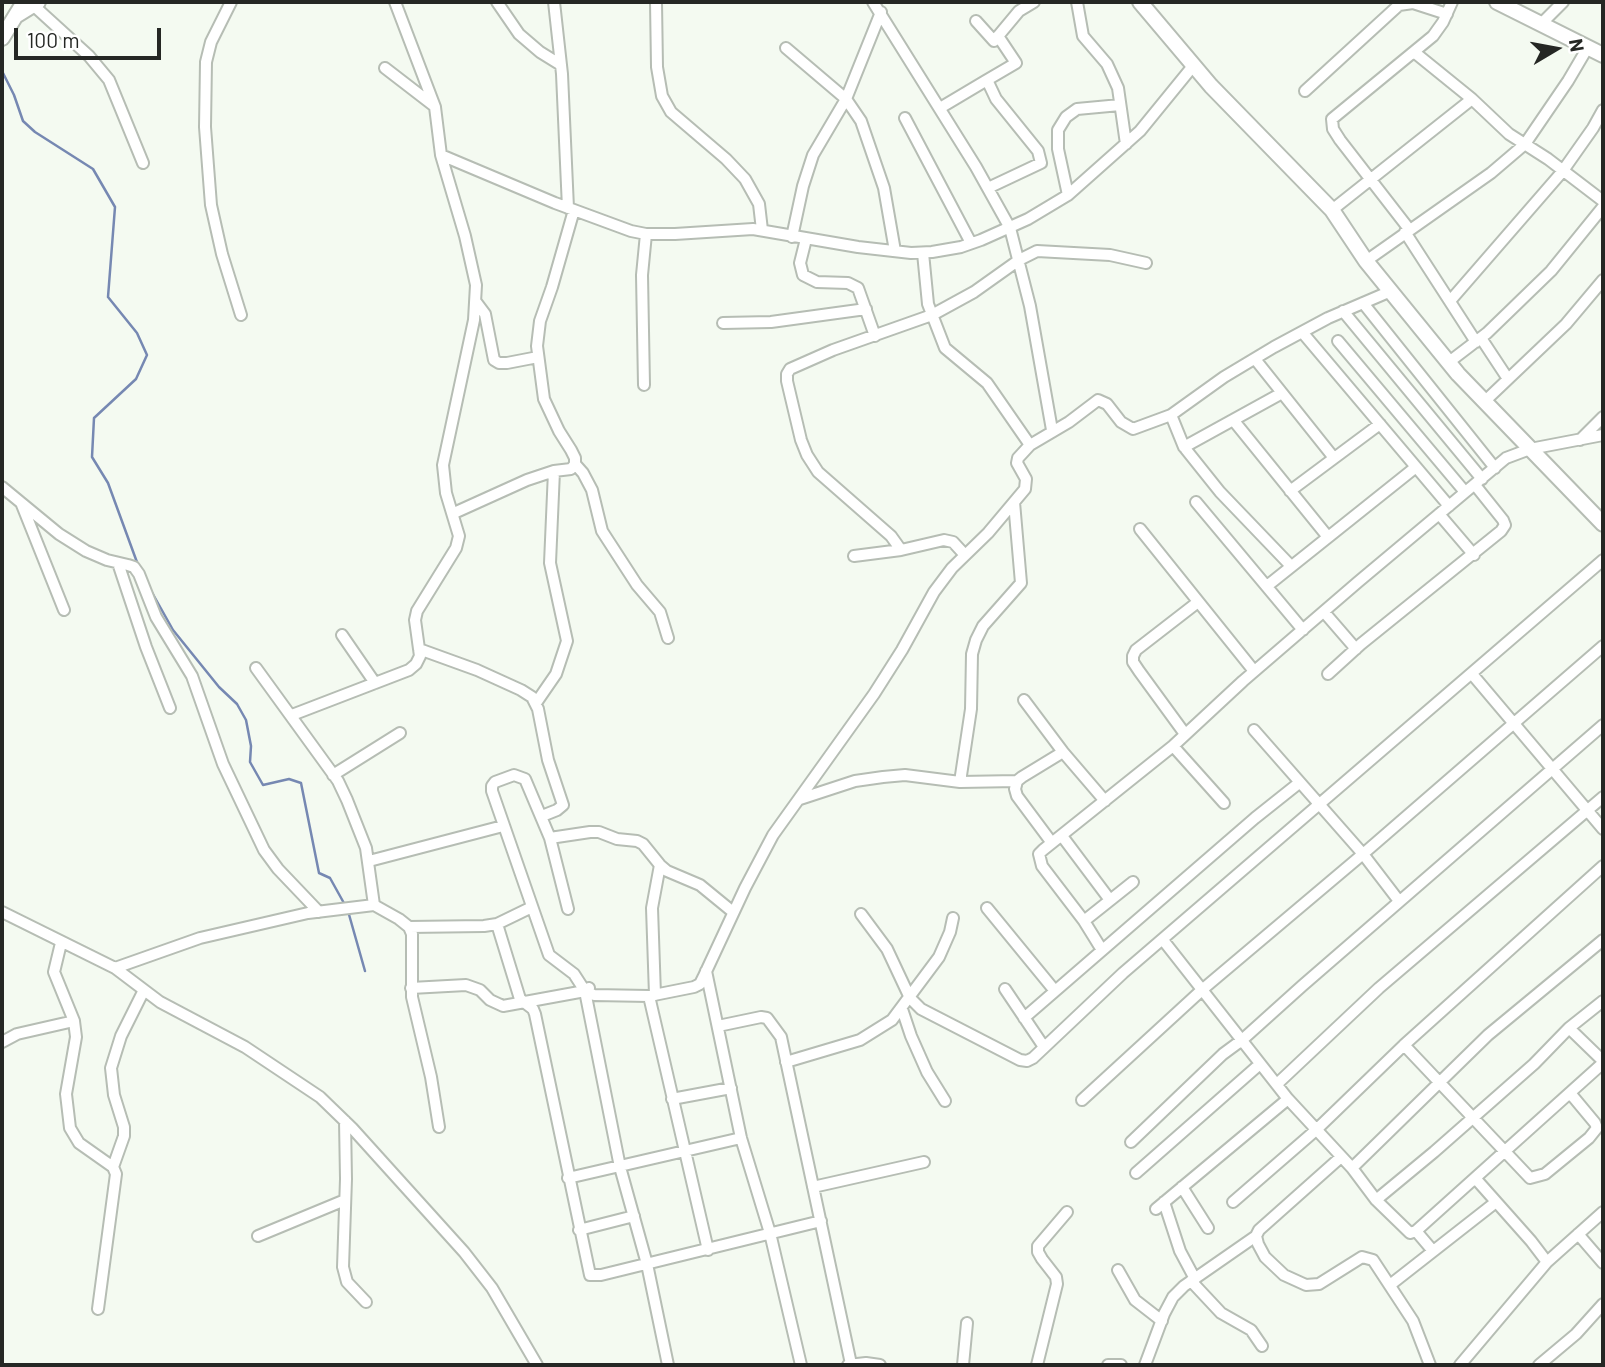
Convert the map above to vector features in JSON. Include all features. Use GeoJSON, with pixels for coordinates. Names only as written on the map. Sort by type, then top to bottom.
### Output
{"type":"FeatureCollection","features":[{"type":"Feature","properties":{"kind":"street"},"geometry":{"type":"LineString","coordinates":[[231,2],[211,41],[206,62],[205,127],[211,205],[222,254],[241,315]]}},
{"type":"Feature","properties":{"kind":"street"},"geometry":{"type":"LineString","coordinates":[[292,715],[409,670],[416,664],[420,656],[415,620],[417,611],[456,548],[460,536],[446,493],[443,465],[476,302],[476,285],[465,236],[441,155],[435,107],[395,2]]}},
{"type":"Feature","properties":{"kind":"street"},"geometry":{"type":"LineString","coordinates":[[497,2],[519,34],[561,65]]}},
{"type":"Feature","properties":{"kind":"street"},"geometry":{"type":"LineString","coordinates":[[454,513],[527,480],[554,471],[571,469],[575,464],[575,458],[544,398],[538,357],[537,333],[571,209],[554,2]]}},
{"type":"Feature","properties":{"kind":"street"},"geometry":{"type":"LineString","coordinates":[[656,2],[657,67],[662,96],[671,112],[745,179],[759,204],[762,230]]}},
{"type":"Feature","properties":{"kind":"street"},"geometry":{"type":"LineString","coordinates":[[873,2],[940,108],[1010,228],[1019,260],[1052,430]]}},
{"type":"Feature","properties":{"kind":"street"},"geometry":{"type":"LineString","coordinates":[[976,21],[994,41],[1020,7],[1034,2]]}},
{"type":"Feature","properties":{"kind":"street"},"geometry":{"type":"LineString","coordinates":[[1077,2],[1083,36],[1107,64],[1118,88],[1126,144]]}},
{"type":"Feature","properties":{"kind":"street"},"geometry":{"type":"LineString","coordinates":[[1140,2],[1194,66],[1332,210],[1366,261],[1484,401],[1600,517]]}},
{"type":"Feature","properties":{"kind":"street"},"geometry":{"type":"LineString","coordinates":[[1452,2],[1433,36],[1332,119],[1333,129],[1407,231],[1450,301],[1508,379]]}},
{"type":"Feature","properties":{"kind":"street"},"geometry":{"type":"LineString","coordinates":[[1499,2],[1603,55]]}},
{"type":"Feature","properties":{"kind":"street"},"geometry":{"type":"LineString","coordinates":[[1542,23],[1563,2]]}},
{"type":"Feature","properties":{"kind":"street"},"geometry":{"type":"LineString","coordinates":[[2,38],[15,15],[32,3],[89,56],[109,80],[142,163]]}},
{"type":"Feature","properties":{"kind":"street"},"geometry":{"type":"LineString","coordinates":[[1305,91],[1399,5],[1413,3],[1447,14]]}},
{"type":"Feature","properties":{"kind":"street"},"geometry":{"type":"LineString","coordinates":[[792,237],[813,155],[846,99],[881,12]]}},
{"type":"Feature","properties":{"kind":"street"},"geometry":{"type":"LineString","coordinates":[[940,108],[1016,63],[998,37]]}},
{"type":"Feature","properties":{"kind":"street"},"geometry":{"type":"LineString","coordinates":[[1366,261],[1490,173],[1525,144],[1588,47]]}},
{"type":"Feature","properties":{"kind":"street"},"geometry":{"type":"LineString","coordinates":[[786,48],[846,99],[861,121],[884,188],[895,251]]}},
{"type":"Feature","properties":{"kind":"street"},"geometry":{"type":"LineString","coordinates":[[1414,52],[1472,99],[1497,125],[1603,201]]}},
{"type":"Feature","properties":{"kind":"street"},"geometry":{"type":"LineString","coordinates":[[441,155],[631,231],[646,234],[762,230],[792,237],[923,253],[971,243],[1010,228],[1068,195],[1140,131],[1194,66]]}},
{"type":"Feature","properties":{"kind":"street"},"geometry":{"type":"LineString","coordinates":[[385,68],[435,107]]}},
{"type":"Feature","properties":{"kind":"street"},"geometry":{"type":"LineString","coordinates":[[987,80],[996,99],[1038,151],[1041,163],[988,188]]}},
{"type":"Feature","properties":{"kind":"street"},"geometry":{"type":"LineString","coordinates":[[1332,210],[1472,99]]}},
{"type":"Feature","properties":{"kind":"street"},"geometry":{"type":"LineString","coordinates":[[1068,195],[1058,149],[1058,130],[1066,117],[1077,109],[1120,105]]}},
{"type":"Feature","properties":{"kind":"street"},"geometry":{"type":"LineString","coordinates":[[1450,301],[1562,172],[1603,110]]}},
{"type":"Feature","properties":{"kind":"street"},"geometry":{"type":"LineString","coordinates":[[905,118],[971,243]]}},
{"type":"Feature","properties":{"kind":"street"},"geometry":{"type":"LineString","coordinates":[[1450,362],[1479,340],[1551,271],[1603,207]]}},
{"type":"Feature","properties":{"kind":"street"},"geometry":{"type":"LineString","coordinates":[[644,385],[642,286],[646,234]]}},
{"type":"Feature","properties":{"kind":"street"},"geometry":{"type":"LineString","coordinates":[[806,239],[800,263],[803,275],[817,282],[854,285],[858,288],[875,336]]}},
{"type":"Feature","properties":{"kind":"street"},"geometry":{"type":"LineString","coordinates":[[901,550],[891,536],[818,472],[801,440],[787,374],[797,365],[932,315],[975,292],[1019,260],[1037,251],[1110,255],[1146,262]]}},
{"type":"Feature","properties":{"kind":"street"},"geometry":{"type":"LineString","coordinates":[[923,253],[927,296],[945,348],[987,383],[1030,444]]}},
{"type":"Feature","properties":{"kind":"street"},"geometry":{"type":"LineString","coordinates":[[1484,401],[1566,324],[1603,280]]}},
{"type":"Feature","properties":{"kind":"street"},"geometry":{"type":"LineString","coordinates":[[568,909],[550,838],[524,779],[514,775],[495,782],[492,786],[503,826],[549,955],[594,995],[652,995],[700,984],[773,835],[874,694],[902,650],[933,592],[951,568],[988,533],[1027,484],[1017,463],[1030,444],[1069,422],[1098,400],[1107,404],[1121,422],[1133,429],[1171,415],[1255,359],[1302,332],[1391,291]]}},
{"type":"Feature","properties":{"kind":"street"},"geometry":{"type":"LineString","coordinates":[[476,302],[485,314],[494,359],[499,363],[507,363],[538,357]]}},
{"type":"Feature","properties":{"kind":"street"},"geometry":{"type":"LineString","coordinates":[[1363,303],[1495,468]]}},
{"type":"Feature","properties":{"kind":"street"},"geometry":{"type":"LineString","coordinates":[[723,323],[802,319],[866,309]]}},
{"type":"Feature","properties":{"kind":"street"},"geometry":{"type":"LineString","coordinates":[[1343,311],[1474,486]]}},
{"type":"Feature","properties":{"kind":"street"},"geometry":{"type":"LineString","coordinates":[[1302,332],[1449,506]]}},
{"type":"Feature","properties":{"kind":"street"},"geometry":{"type":"LineString","coordinates":[[1328,674],[1493,540],[1504,526],[1503,520],[1474,486],[1338,341]]}},
{"type":"Feature","properties":{"kind":"street"},"geometry":{"type":"LineString","coordinates":[[1255,359],[1334,458]]}},
{"type":"Feature","properties":{"kind":"street"},"geometry":{"type":"LineString","coordinates":[[1184,447],[1282,393]]}},
{"type":"Feature","properties":{"kind":"street"},"geometry":{"type":"LineString","coordinates":[[1171,415],[1184,447],[1220,492],[1291,566]]}},
{"type":"Feature","properties":{"kind":"street"},"geometry":{"type":"LineString","coordinates":[[1580,440],[1603,417]]}},
{"type":"Feature","properties":{"kind":"street"},"geometry":{"type":"LineString","coordinates":[[1234,421],[1328,537]]}},
{"type":"Feature","properties":{"kind":"street"},"geometry":{"type":"LineString","coordinates":[[1290,491],[1380,424]]}},
{"type":"Feature","properties":{"kind":"street"},"geometry":{"type":"LineString","coordinates":[[1102,950],[1039,861],[1039,854],[1172,746],[1254,671],[1506,458],[1530,449],[1603,435]]}},
{"type":"Feature","properties":{"kind":"street"},"geometry":{"type":"LineString","coordinates":[[575,464],[592,490],[602,531],[629,574],[660,612],[668,638]]}},
{"type":"Feature","properties":{"kind":"street"},"geometry":{"type":"LineString","coordinates":[[1267,586],[1416,467]]}},
{"type":"Feature","properties":{"kind":"street"},"geometry":{"type":"LineString","coordinates":[[536,703],[556,674],[567,641],[550,564],[554,471]]}},
{"type":"Feature","properties":{"kind":"street"},"geometry":{"type":"LineString","coordinates":[[2,487],[59,534],[86,551],[134,567],[156,617],[192,676],[223,764],[264,850],[278,869],[319,912]]}},
{"type":"Feature","properties":{"kind":"street"},"geometry":{"type":"LineString","coordinates":[[960,782],[971,709],[972,654],[976,640],[983,626],[1021,583],[1014,502]]}},
{"type":"Feature","properties":{"kind":"street"},"geometry":{"type":"LineString","coordinates":[[1196,502],[1303,630]]}},
{"type":"Feature","properties":{"kind":"street"},"geometry":{"type":"LineString","coordinates":[[21,503],[64,610]]}},
{"type":"Feature","properties":{"kind":"street"},"geometry":{"type":"LineString","coordinates":[[1439,514],[1474,555]]}},
{"type":"Feature","properties":{"kind":"street"},"geometry":{"type":"LineString","coordinates":[[1140,530],[1254,671]]}},
{"type":"Feature","properties":{"kind":"street"},"geometry":{"type":"LineString","coordinates":[[854,556],[949,540],[965,555]]}},
{"type":"Feature","properties":{"kind":"street"},"geometry":{"type":"LineString","coordinates":[[861,914],[887,949],[910,998],[930,1014],[1020,1060],[1027,1061],[1123,973],[1603,560]]}},
{"type":"Feature","properties":{"kind":"street"},"geometry":{"type":"LineString","coordinates":[[118,563],[170,708]]}},
{"type":"Feature","properties":{"kind":"street"},"geometry":{"type":"LineString","coordinates":[[1185,734],[1133,662],[1133,656],[1136,650],[1198,602]]}},
{"type":"Feature","properties":{"kind":"street"},"geometry":{"type":"LineString","coordinates":[[1324,612],[1356,649]]}},
{"type":"Feature","properties":{"kind":"street"},"geometry":{"type":"LineString","coordinates":[[342,635],[375,683]]}},
{"type":"Feature","properties":{"kind":"street"},"geometry":{"type":"LineString","coordinates":[[1082,1100],[1203,989],[1603,646]]}},
{"type":"Feature","properties":{"kind":"street"},"geometry":{"type":"LineString","coordinates":[[419,649],[521,690],[536,703],[548,760],[563,805],[542,816]]}},
{"type":"Feature","properties":{"kind":"street"},"geometry":{"type":"LineString","coordinates":[[256,668],[333,775],[362,834],[369,861],[374,905]]}},
{"type":"Feature","properties":{"kind":"street"},"geometry":{"type":"LineString","coordinates":[[1472,674],[1603,829]]}},
{"type":"Feature","properties":{"kind":"street"},"geometry":{"type":"LineString","coordinates":[[1024,700],[1063,752],[1105,801]]}},
{"type":"Feature","properties":{"kind":"street"},"geometry":{"type":"LineString","coordinates":[[1131,1142],[1223,1054],[1603,724]]}},
{"type":"Feature","properties":{"kind":"street"},"geometry":{"type":"LineString","coordinates":[[1254,730],[1363,854],[1399,901]]}},
{"type":"Feature","properties":{"kind":"street"},"geometry":{"type":"LineString","coordinates":[[333,775],[400,733]]}},
{"type":"Feature","properties":{"kind":"street"},"geometry":{"type":"LineString","coordinates":[[1172,746],[1224,803]]}},
{"type":"Feature","properties":{"kind":"street"},"geometry":{"type":"LineString","coordinates":[[800,799],[855,781],[905,775],[960,782],[1017,781],[1063,752]]}},
{"type":"Feature","properties":{"kind":"street"},"geometry":{"type":"LineString","coordinates":[[1017,781],[1017,796],[1052,843]]}},
{"type":"Feature","properties":{"kind":"street"},"geometry":{"type":"LineString","coordinates":[[1024,1018],[1299,783]]}},
{"type":"Feature","properties":{"kind":"street"},"geometry":{"type":"LineString","coordinates":[[1277,1084],[1379,988],[1603,797]]}},
{"type":"Feature","properties":{"kind":"street"},"geometry":{"type":"LineString","coordinates":[[369,861],[503,826]]}},
{"type":"Feature","properties":{"kind":"street"},"geometry":{"type":"LineString","coordinates":[[550,838],[599,832],[617,839],[637,841],[643,844],[667,871],[700,885],[733,912]]}},
{"type":"Feature","properties":{"kind":"street"},"geometry":{"type":"LineString","coordinates":[[1062,836],[1110,900]]}},
{"type":"Feature","properties":{"kind":"street"},"geometry":{"type":"LineString","coordinates":[[660,865],[652,908],[652,995],[672,1099],[708,1250]]}},
{"type":"Feature","properties":{"kind":"street"},"geometry":{"type":"LineString","coordinates":[[1233,1202],[1316,1130],[1404,1045],[1603,866]]}},
{"type":"Feature","properties":{"kind":"street"},"geometry":{"type":"LineString","coordinates":[[1084,921],[1133,882]]}},
{"type":"Feature","properties":{"kind":"street"},"geometry":{"type":"LineString","coordinates":[[115,968],[200,937],[319,912],[374,905],[409,927],[464,928],[496,924],[532,906]]}},
{"type":"Feature","properties":{"kind":"street"},"geometry":{"type":"LineString","coordinates":[[987,908],[1055,991]]}},
{"type":"Feature","properties":{"kind":"street"},"geometry":{"type":"LineString","coordinates":[[2,912],[115,968],[160,1002],[245,1047],[320,1097],[349,1125],[464,1252],[492,1288],[537,1365]]}},
{"type":"Feature","properties":{"kind":"street"},"geometry":{"type":"LineString","coordinates":[[786,1062],[860,1040],[902,1009],[939,957],[953,918]]}},
{"type":"Feature","properties":{"kind":"street"},"geometry":{"type":"LineString","coordinates":[[496,924],[518,993],[535,1014],[590,1275],[601,1275],[708,1250],[821,1221]]}},
{"type":"Feature","properties":{"kind":"street"},"geometry":{"type":"LineString","coordinates":[[409,927],[413,943],[411,988],[439,1127]]}},
{"type":"Feature","properties":{"kind":"street"},"geometry":{"type":"LineString","coordinates":[[1163,940],[1288,1099],[1352,1168],[1376,1200],[1410,1233],[1416,1231],[1506,1152],[1603,1062],[1569,1028]]}},
{"type":"Feature","properties":{"kind":"street"},"geometry":{"type":"LineString","coordinates":[[1352,1168],[1488,1035],[1603,940]]}},
{"type":"Feature","properties":{"kind":"street"},"geometry":{"type":"LineString","coordinates":[[61,943],[54,972],[74,1021],[76,1037],[65,1094],[70,1128],[79,1143],[113,1167]]}},
{"type":"Feature","properties":{"kind":"street"},"geometry":{"type":"LineString","coordinates":[[706,971],[741,1138],[770,1233],[801,1365]]}},
{"type":"Feature","properties":{"kind":"street"},"geometry":{"type":"LineString","coordinates":[[411,988],[466,985],[480,990],[490,1000],[503,1006],[588,989]]}},
{"type":"Feature","properties":{"kind":"street"},"geometry":{"type":"LineString","coordinates":[[588,989],[620,1167],[647,1264],[668,1365]]}},
{"type":"Feature","properties":{"kind":"street"},"geometry":{"type":"LineString","coordinates":[[1005,989],[1044,1047]]}},
{"type":"Feature","properties":{"kind":"street"},"geometry":{"type":"LineString","coordinates":[[98,1309],[116,1182],[113,1167],[124,1136],[111,1081],[111,1068],[121,1036],[144,990]]}},
{"type":"Feature","properties":{"kind":"street"},"geometry":{"type":"LineString","coordinates":[[1376,1200],[1428,1158],[1534,1064],[1569,1028],[1603,1001]]}},
{"type":"Feature","properties":{"kind":"street"},"geometry":{"type":"LineString","coordinates":[[902,1009],[927,1072],[946,1101]]}},
{"type":"Feature","properties":{"kind":"street"},"geometry":{"type":"LineString","coordinates":[[718,1026],[750,1018],[767,1018],[780,1037],[850,1365],[880,1365]]}},
{"type":"Feature","properties":{"kind":"street"},"geometry":{"type":"LineString","coordinates":[[2,1042],[17,1034],[74,1021]]}},
{"type":"Feature","properties":{"kind":"street"},"geometry":{"type":"LineString","coordinates":[[1404,1045],[1530,1178],[1545,1174],[1589,1138],[1597,1128],[1570,1093]]}},
{"type":"Feature","properties":{"kind":"street"},"geometry":{"type":"LineString","coordinates":[[1136,1173],[1260,1064]]}},
{"type":"Feature","properties":{"kind":"street"},"geometry":{"type":"LineString","coordinates":[[672,1099],[731,1088]]}},
{"type":"Feature","properties":{"kind":"street"},"geometry":{"type":"LineString","coordinates":[[1262,1346],[1251,1330],[1221,1313],[1193,1280],[1160,1206],[1288,1099]]}},
{"type":"Feature","properties":{"kind":"street"},"geometry":{"type":"LineString","coordinates":[[349,1125],[344,1275],[366,1302]]}},
{"type":"Feature","properties":{"kind":"street"},"geometry":{"type":"LineString","coordinates":[[568,1178],[741,1138]]}},
{"type":"Feature","properties":{"kind":"street"},"geometry":{"type":"LineString","coordinates":[[1145,1365],[1173,1297],[1256,1236],[1267,1222],[1341,1157]]}},
{"type":"Feature","properties":{"kind":"street"},"geometry":{"type":"LineString","coordinates":[[813,1187],[924,1162]]}},
{"type":"Feature","properties":{"kind":"street"},"geometry":{"type":"LineString","coordinates":[[1475,1178],[1547,1262]]}},
{"type":"Feature","properties":{"kind":"street"},"geometry":{"type":"LineString","coordinates":[[1182,1187],[1208,1228]]}},
{"type":"Feature","properties":{"kind":"street"},"geometry":{"type":"LineString","coordinates":[[258,1236],[345,1200]]}},
{"type":"Feature","properties":{"kind":"street"},"geometry":{"type":"LineString","coordinates":[[1390,1285],[1496,1202]]}},
{"type":"Feature","properties":{"kind":"street"},"geometry":{"type":"LineString","coordinates":[[1037,1365],[1057,1284],[1056,1277],[1038,1252],[1038,1246],[1067,1212]]}},
{"type":"Feature","properties":{"kind":"street"},"geometry":{"type":"LineString","coordinates":[[1460,1365],[1547,1262],[1603,1212]]}},
{"type":"Feature","properties":{"kind":"street"},"geometry":{"type":"LineString","coordinates":[[579,1230],[634,1216]]}},
{"type":"Feature","properties":{"kind":"street"},"geometry":{"type":"LineString","coordinates":[[1416,1231],[1433,1251]]}},
{"type":"Feature","properties":{"kind":"street"},"geometry":{"type":"LineString","coordinates":[[1578,1234],[1603,1263]]}},
{"type":"Feature","properties":{"kind":"street"},"geometry":{"type":"LineString","coordinates":[[1256,1236],[1265,1257],[1274,1267],[1306,1285],[1319,1284],[1362,1257],[1373,1260],[1413,1321],[1430,1365]]}},
{"type":"Feature","properties":{"kind":"street"},"geometry":{"type":"LineString","coordinates":[[1118,1270],[1135,1300],[1162,1321]]}},
{"type":"Feature","properties":{"kind":"street"},"geometry":{"type":"LineString","coordinates":[[1539,1365],[1576,1334],[1603,1304]]}},
{"type":"Feature","properties":{"kind":"street"},"geometry":{"type":"LineString","coordinates":[[963,1365],[967,1323]]}},
{"type":"Feature","properties":{"kind":"street"},"geometry":{"type":"LineString","coordinates":[[1108,1365],[1121,1365]]}},
{"type":"Feature","properties":{"kind":"waterway"},"geometry":{"type":"LineString","coordinates":[[2,71],[23,121],[35,132],[93,169],[115,207],[108,297],[137,333],[147,355],[136,379],[94,418],[92,457],[108,483],[138,565]]}},
{"type":"Feature","properties":{"kind":"waterway"},"geometry":{"type":"LineString","coordinates":[[150,589],[173,630],[219,687],[237,704],[246,720],[251,746],[250,762],[263,785],[289,779],[301,783],[319,873],[330,878],[345,905]]}},
{"type":"Feature","properties":{"kind":"waterway"},"geometry":{"type":"LineString","coordinates":[[348,911],[365,971]]}}]}
